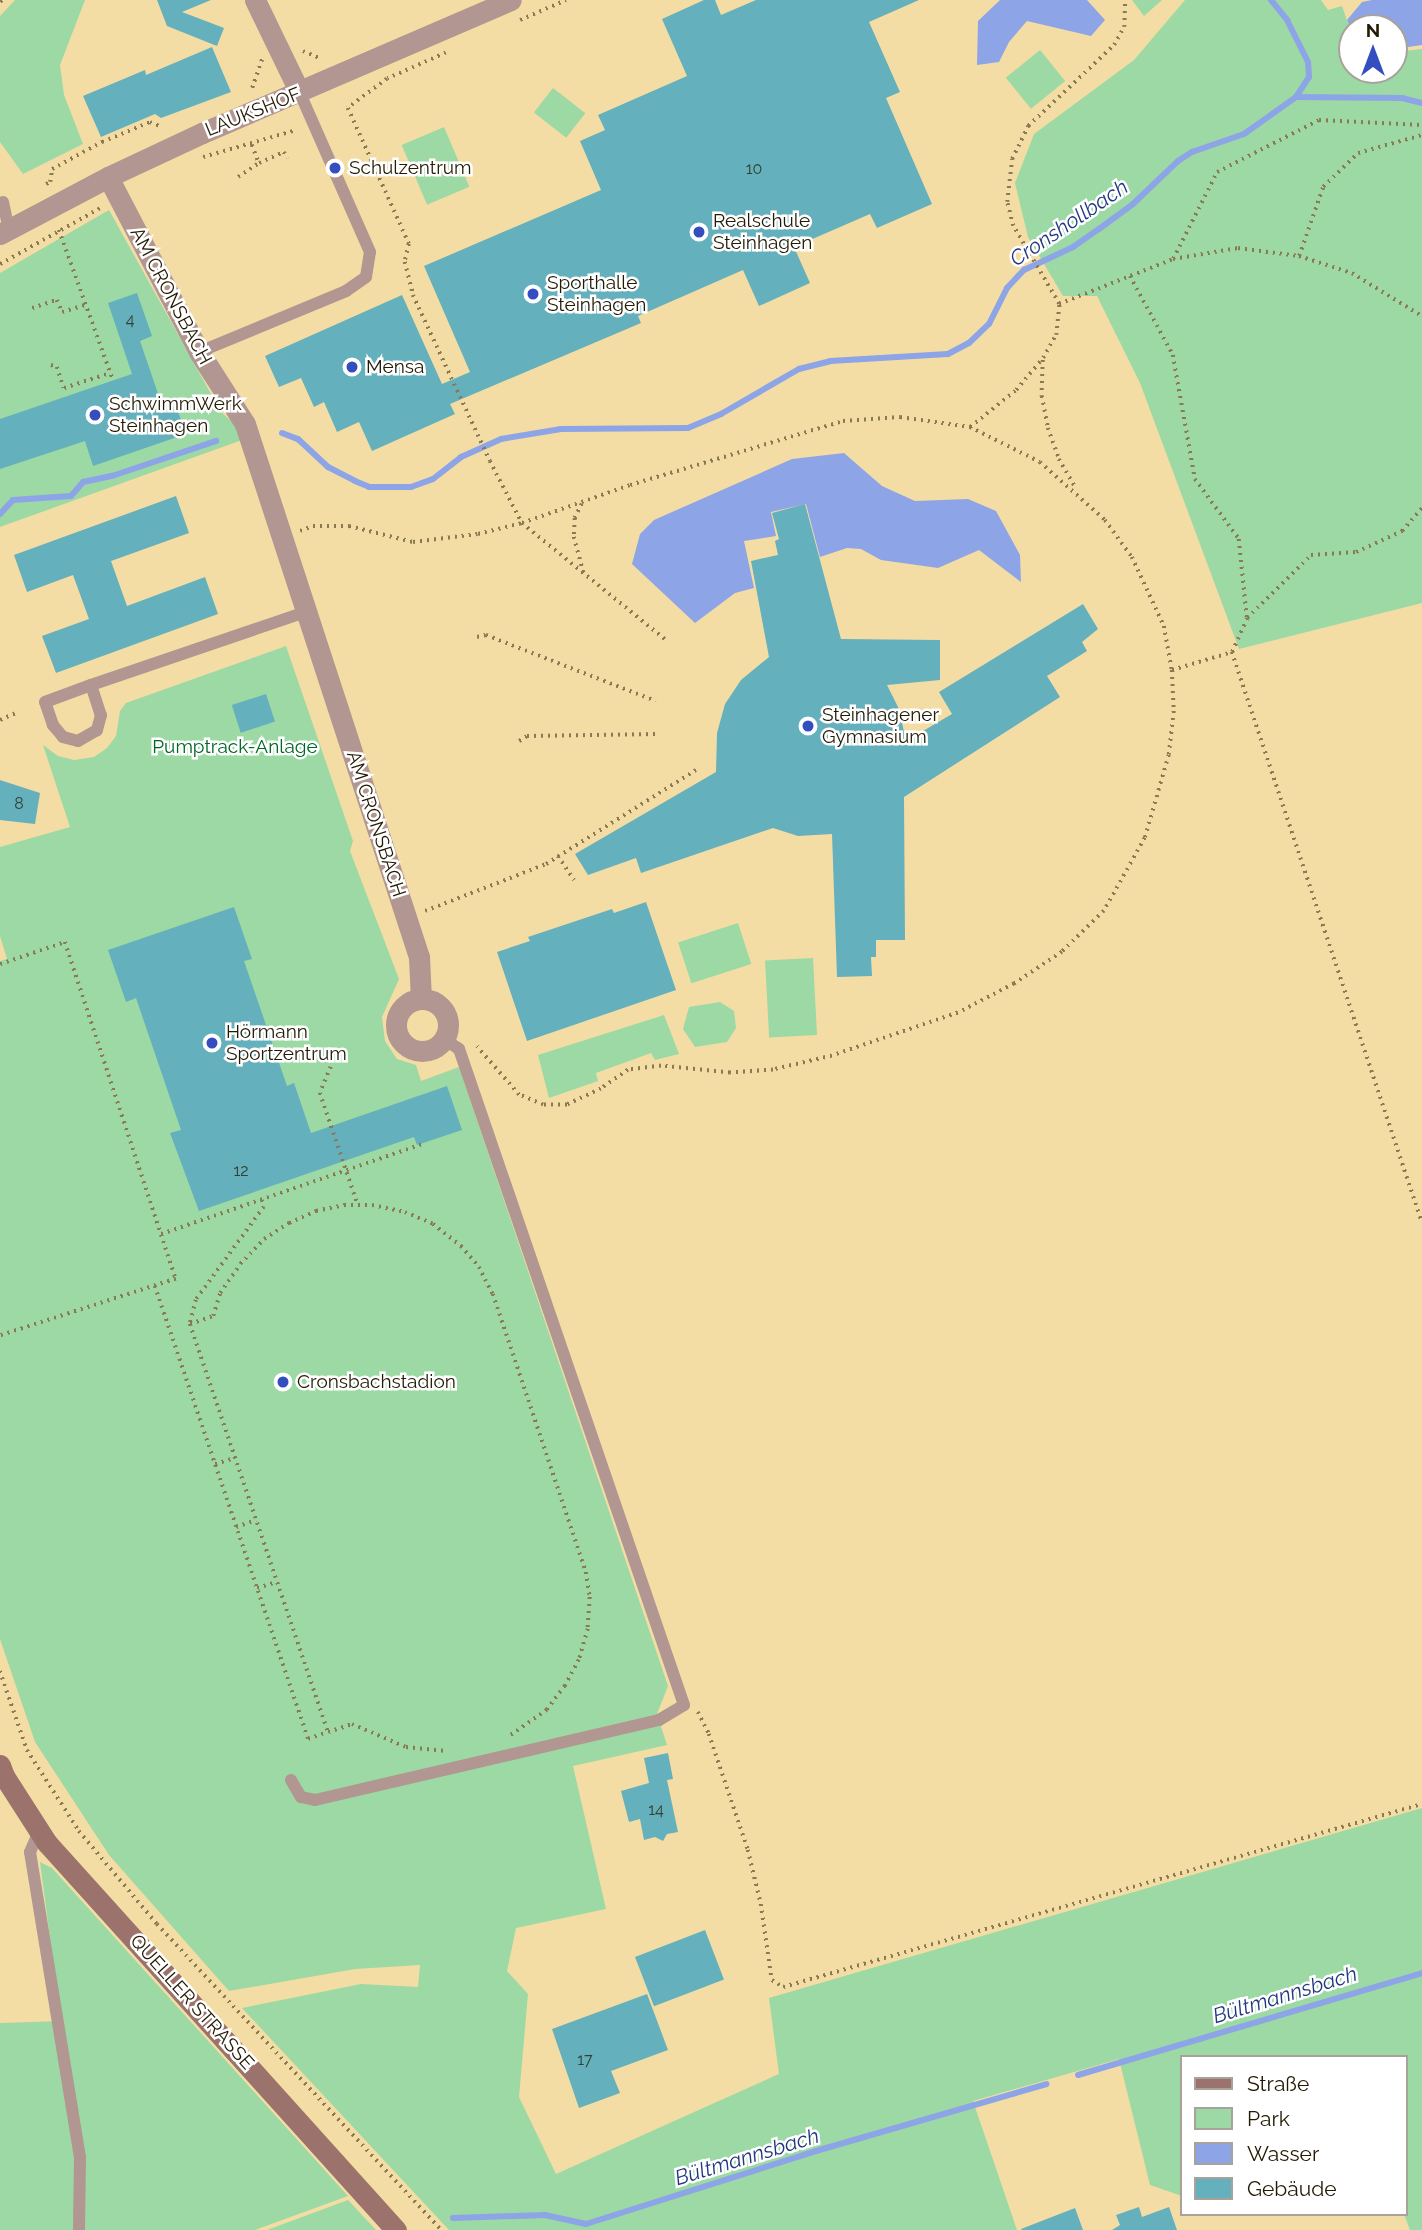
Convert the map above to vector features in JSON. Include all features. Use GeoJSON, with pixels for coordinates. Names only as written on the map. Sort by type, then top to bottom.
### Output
{"type":"FeatureCollection","features":[{"type":"Feature","properties":{"kind":"main road","name":"QUELLER STRASSE"},"geometry":{"type":"LineString","coordinates":[[0,1765],[39,1831],[397,2230]]}},
{"type":"Feature","properties":{"kind":"street"},"geometry":{"type":"LineString","coordinates":[[255,0],[300,93]]}},
{"type":"Feature","properties":{"kind":"street","name":"LAUKSHOF"},"geometry":{"type":"LineString","coordinates":[[4,232],[108,177],[202,133],[511,0]]}},
{"type":"Feature","properties":{"kind":"street","name":"AM CRONSBACH"},"geometry":{"type":"LineString","coordinates":[[108,177],[199,352],[244,424],[407,918],[419,957],[421,999]]}},
{"type":"Feature","properties":{"kind":"street"},"geometry":{"type":"LineString","coordinates":[[421,999],[436,1003],[442,1008],[452,1044],[439,1045],[424,1051],[408,1047],[398,1035],[396,1019],[400,1011],[412,1000],[421,999]]}},
{"type":"Feature","properties":{"kind":"lane"},"geometry":{"type":"LineString","coordinates":[[199,352],[346,291],[366,277],[370,252],[300,93]]}},
{"type":"Feature","properties":{"kind":"lane"},"geometry":{"type":"LineString","coordinates":[[3,202],[4,232]]}},
{"type":"Feature","properties":{"kind":"lane"},"geometry":{"type":"LineString","coordinates":[[91,685],[101,715],[97,730],[78,741],[63,737],[53,725],[45,702],[91,685],[306,611]]}},
{"type":"Feature","properties":{"kind":"lane"},"geometry":{"type":"LineString","coordinates":[[291,1780],[296,1793],[315,1800],[659,1720],[684,1705],[452,1044]]}},
{"type":"Feature","properties":{"kind":"lane"},"geometry":{"type":"LineString","coordinates":[[39,1831],[30,1852],[80,2157],[79,2230]]}},
{"type":"Feature","properties":{"kind":"path"},"geometry":{"type":"LineString","coordinates":[[515,23],[566,0]]}},
{"type":"Feature","properties":{"kind":"path"},"geometry":{"type":"LineString","coordinates":[[970,426],[1016,390],[1043,358],[1056,335],[1059,304],[1013,226],[1007,202],[1012,159],[1028,126],[1114,45],[1125,27],[1125,0]]}},
{"type":"Feature","properties":{"kind":"path"},"geometry":{"type":"LineString","coordinates":[[293,47],[327,61]]}},
{"type":"Feature","properties":{"kind":"path"},"geometry":{"type":"LineString","coordinates":[[451,51],[387,79],[348,108],[409,244],[405,262],[413,295],[490,461],[522,523],[667,641]]}},
{"type":"Feature","properties":{"kind":"path"},"geometry":{"type":"LineString","coordinates":[[251,90],[262,59]]}},
{"type":"Feature","properties":{"kind":"path"},"geometry":{"type":"LineString","coordinates":[[1173,259],[1217,172],[1319,120],[1422,125]]}},
{"type":"Feature","properties":{"kind":"path"},"geometry":{"type":"LineString","coordinates":[[38,189],[50,181],[52,169],[102,142],[150,122],[164,128]]}},
{"type":"Feature","properties":{"kind":"path"},"geometry":{"type":"LineString","coordinates":[[203,157],[293,131]]}},
{"type":"Feature","properties":{"kind":"path"},"geometry":{"type":"LineString","coordinates":[[1299,256],[1323,187],[1358,153],[1422,135]]}},
{"type":"Feature","properties":{"kind":"path"},"geometry":{"type":"LineString","coordinates":[[251,145],[259,163]]}},
{"type":"Feature","properties":{"kind":"path"},"geometry":{"type":"LineString","coordinates":[[238,177],[259,163],[284,152],[287,158]]}},
{"type":"Feature","properties":{"kind":"path"},"geometry":{"type":"LineString","coordinates":[[0,264],[118,198]]}},
{"type":"Feature","properties":{"kind":"path"},"geometry":{"type":"LineString","coordinates":[[59,230],[113,380]]}},
{"type":"Feature","properties":{"kind":"path"},"geometry":{"type":"LineString","coordinates":[[1059,304],[1173,259],[1238,248],[1299,256],[1352,273],[1422,317]]}},
{"type":"Feature","properties":{"kind":"path"},"geometry":{"type":"LineString","coordinates":[[1130,276],[1173,355],[1195,479],[1239,540],[1247,618]]}},
{"type":"Feature","properties":{"kind":"path"},"geometry":{"type":"LineString","coordinates":[[32,308],[57,300],[62,312],[86,304]]}},
{"type":"Feature","properties":{"kind":"path"},"geometry":{"type":"LineString","coordinates":[[1043,358],[1042,396],[1048,428],[1059,459],[1079,493]]}},
{"type":"Feature","properties":{"kind":"path"},"geometry":{"type":"LineString","coordinates":[[51,365],[57,367],[64,388],[110,373]]}},
{"type":"Feature","properties":{"kind":"path"},"geometry":{"type":"LineString","coordinates":[[282,537],[313,526],[331,524],[413,542],[453,538],[522,523],[630,485],[843,421],[900,417],[970,426],[1040,462],[1079,493],[1105,520],[1132,557],[1164,626],[1172,670],[1174,711],[1169,755],[1145,838],[1104,911],[1062,952],[1014,984],[958,1013],[832,1056],[773,1070],[730,1073],[661,1066],[628,1070],[601,1090],[567,1105],[543,1105],[519,1095],[474,1044],[452,1044]]}},
{"type":"Feature","properties":{"kind":"path"},"geometry":{"type":"LineString","coordinates":[[583,503],[575,518],[574,537],[584,574]]}},
{"type":"Feature","properties":{"kind":"path"},"geometry":{"type":"LineString","coordinates":[[1422,508],[1402,531],[1356,552],[1311,555],[1247,618],[1232,652],[1422,1222]]}},
{"type":"Feature","properties":{"kind":"path"},"geometry":{"type":"LineString","coordinates":[[477,638],[486,635],[656,701]]}},
{"type":"Feature","properties":{"kind":"path"},"geometry":{"type":"LineString","coordinates":[[1172,670],[1232,652]]}},
{"type":"Feature","properties":{"kind":"path"},"geometry":{"type":"LineString","coordinates":[[0,720],[18,712]]}},
{"type":"Feature","properties":{"kind":"path"},"geometry":{"type":"LineString","coordinates":[[519,741],[527,736],[658,734]]}},
{"type":"Feature","properties":{"kind":"path"},"geometry":{"type":"LineString","coordinates":[[407,918],[546,864],[696,769]]}},
{"type":"Feature","properties":{"kind":"path"},"geometry":{"type":"LineString","coordinates":[[558,856],[573,880]]}},
{"type":"Feature","properties":{"kind":"path"},"geometry":{"type":"LineString","coordinates":[[0,964],[65,943],[176,1279],[0,1336]]}},
{"type":"Feature","properties":{"kind":"path"},"geometry":{"type":"LineString","coordinates":[[331,1068],[320,1093],[358,1205]]}},
{"type":"Feature","properties":{"kind":"path"},"geometry":{"type":"LineString","coordinates":[[161,1234],[422,1144]]}},
{"type":"Feature","properties":{"kind":"path"},"geometry":{"type":"LineString","coordinates":[[262,1200],[264,1207],[196,1300],[190,1324],[328,1732]]}},
{"type":"Feature","properties":{"kind":"path"},"geometry":{"type":"LineString","coordinates":[[190,1324],[213,1316],[220,1293],[240,1264],[264,1239],[289,1223],[316,1211],[358,1205],[405,1212],[433,1224],[461,1246],[479,1267],[493,1294],[586,1572],[590,1597],[588,1629],[579,1660],[565,1686],[547,1710],[507,1738]]}},
{"type":"Feature","properties":{"kind":"path"},"geometry":{"type":"LineString","coordinates":[[155,1286],[308,1739],[352,1724],[407,1747],[455,1751]]}},
{"type":"Feature","properties":{"kind":"path"},"geometry":{"type":"LineString","coordinates":[[215,1464],[235,1458]]}},
{"type":"Feature","properties":{"kind":"path"},"geometry":{"type":"LineString","coordinates":[[236,1527],[256,1520]]}},
{"type":"Feature","properties":{"kind":"path"},"geometry":{"type":"LineString","coordinates":[[257,1588],[277,1582]]}},
{"type":"Feature","properties":{"kind":"path"},"geometry":{"type":"LineString","coordinates":[[0,1671],[27,1749],[79,1831],[157,1924],[441,2230]]}},
{"type":"Feature","properties":{"kind":"path"},"geometry":{"type":"LineString","coordinates":[[684,1705],[697,1709],[709,1734],[748,1850],[761,1904],[772,1980],[783,1987],[1422,1804]]}},
{"type":"Feature","properties":{"kind":"green space"},"geometry":{"type":"Polygon","coordinates":[[[15,0],[85,0],[60,65],[64,95],[83,144],[23,174],[0,142],[0,16],[15,0]]]}},
{"type":"Feature","properties":{"kind":"green space"},"geometry":{"type":"Polygon","coordinates":[[[1132,0],[1162,0],[1144,16],[1132,0]]]}},
{"type":"Feature","properties":{"kind":"green space"},"geometry":{"type":"Polygon","coordinates":[[[1185,0],[1321,0],[1328,10],[1342,6],[1345,14],[1338,14],[1338,84],[1408,84],[1408,50],[1422,49],[1422,603],[1239,649],[1140,383],[1097,296],[1063,296],[1028,237],[1015,183],[1034,134],[1134,60],[1185,0]]]}},
{"type":"Feature","properties":{"kind":"green space"},"geometry":{"type":"Polygon","coordinates":[[[1040,50],[1065,81],[1031,109],[1006,78],[1040,50]]]}},
{"type":"Feature","properties":{"kind":"green space"},"geometry":{"type":"Polygon","coordinates":[[[553,88],[585,113],[566,138],[534,112],[553,88]]]}},
{"type":"Feature","properties":{"kind":"green space"},"geometry":{"type":"Polygon","coordinates":[[[444,127],[469,187],[427,205],[402,145],[444,127]]]}},
{"type":"Feature","properties":{"kind":"green space"},"geometry":{"type":"Polygon","coordinates":[[[109,210],[221,412],[238,427],[242,440],[0,527],[0,273],[109,210]]]}},
{"type":"Feature","properties":{"kind":"green space","name":"Pumptrack-Anlage"},"geometry":{"type":"Polygon","coordinates":[[[286,646],[353,841],[350,851],[399,979],[382,1017],[385,1041],[397,1059],[416,1065],[421,1081],[459,1067],[668,1686],[657,1714],[667,1745],[573,1766],[606,1909],[516,1928],[507,1971],[528,1994],[519,2097],[556,2174],[779,2074],[769,1998],[1422,1808],[1422,2230],[1410,2230],[1405,2216],[1408,2216],[1408,2055],[1180,2055],[1180,2195],[1150,2185],[1119,2059],[973,2101],[1017,2230],[449,2230],[242,2008],[361,1984],[418,1987],[420,1965],[355,1969],[229,1991],[109,1855],[35,1742],[0,1639],[0,961],[7,959],[0,936],[0,847],[70,827],[43,745],[58,756],[74,760],[94,757],[107,748],[116,736],[120,711],[126,703],[286,646]]]}},
{"type":"Feature","properties":{"kind":"green space"},"geometry":{"type":"Polygon","coordinates":[[[738,923],[751,964],[691,983],[678,942],[738,923]]]}},
{"type":"Feature","properties":{"kind":"green space"},"geometry":{"type":"Polygon","coordinates":[[[813,958],[817,1035],[769,1037],[765,961],[813,958]]]}},
{"type":"Feature","properties":{"kind":"green space"},"geometry":{"type":"Polygon","coordinates":[[[720,1002],[734,1011],[736,1028],[727,1042],[695,1047],[683,1029],[689,1007],[720,1002]]]}},
{"type":"Feature","properties":{"kind":"green space"},"geometry":{"type":"Polygon","coordinates":[[[664,1015],[679,1054],[655,1060],[651,1053],[596,1073],[598,1081],[549,1098],[538,1055],[664,1015]]]}},
{"type":"Feature","properties":{"kind":"green space"},"geometry":{"type":"Polygon","coordinates":[[[40,1862],[52,1868],[348,2196],[255,2230],[0,2230],[0,2023],[61,2021],[40,1862]]]}},
{"type":"Feature","properties":{"kind":"green space"},"geometry":{"type":"Polygon","coordinates":[[[348,2200],[376,2230],[267,2230],[348,2200]]]}},
{"type":"Feature","properties":{"kind":"water"},"geometry":{"type":"Polygon","coordinates":[[[1000,0],[1087,0],[1105,20],[1091,36],[1027,21],[1009,42],[999,62],[977,65],[978,21],[1000,0]]]}},
{"type":"Feature","properties":{"kind":"water"},"geometry":{"type":"Polygon","coordinates":[[[1422,0],[1422,45],[1408,47],[1408,14],[1352,14],[1362,2],[1422,0]]]}},
{"type":"Feature","properties":{"kind":"water"},"geometry":{"type":"Polygon","coordinates":[[[844,453],[882,486],[915,501],[968,499],[996,511],[1020,555],[1021,582],[979,550],[938,568],[881,560],[861,549],[847,548],[820,557],[806,504],[771,512],[776,536],[744,541],[754,588],[735,593],[695,623],[632,564],[640,534],[654,520],[792,459],[844,453]]]}},
{"type":"Feature","properties":{"kind":"building"},"geometry":{"type":"Polygon","coordinates":[[[157,0],[211,0],[182,12],[224,28],[217,46],[167,26],[157,0]]]}},
{"type":"Feature","properties":{"kind":"building"},"geometry":{"type":"Polygon","coordinates":[[[704,0],[715,0],[721,15],[756,0],[919,0],[869,22],[900,92],[886,98],[932,204],[877,228],[870,214],[794,247],[810,283],[759,306],[743,270],[638,316],[641,323],[450,404],[455,414],[372,451],[359,422],[337,432],[324,402],[314,407],[301,378],[279,387],[265,356],[402,295],[442,384],[470,372],[424,266],[601,190],[580,141],[605,130],[598,115],[687,76],[662,19],[704,0]]]}},
{"type":"Feature","properties":{"kind":"building"},"geometry":{"type":"Polygon","coordinates":[[[212,47],[231,92],[161,118],[155,114],[101,137],[83,96],[145,70],[146,75],[212,47]]]}},
{"type":"Feature","properties":{"kind":"building","name":"SchwimmWerk Steinhagen"},"geometry":{"type":"Polygon","coordinates":[[[137,293],[152,336],[140,341],[164,411],[176,406],[186,434],[93,466],[85,441],[0,469],[0,419],[132,374],[108,303],[137,293]]]}},
{"type":"Feature","properties":{"kind":"building"},"geometry":{"type":"Polygon","coordinates":[[[176,496],[189,533],[111,561],[127,606],[205,577],[218,614],[56,673],[42,636],[89,619],[73,575],[27,592],[14,555],[176,496]]]}},
{"type":"Feature","properties":{"kind":"building"},"geometry":{"type":"Polygon","coordinates":[[[805,504],[841,639],[940,640],[940,680],[887,685],[899,709],[906,741],[952,714],[939,692],[1083,604],[1098,629],[1082,642],[1087,651],[1047,676],[1060,697],[904,797],[905,940],[876,940],[876,957],[871,957],[872,976],[837,977],[832,834],[798,836],[773,828],[641,873],[636,858],[588,875],[575,854],[716,772],[717,733],[725,704],[741,680],[769,657],[751,561],[778,555],[775,541],[779,539],[772,513],[805,504]]]}},
{"type":"Feature","properties":{"kind":"building"},"geometry":{"type":"Polygon","coordinates":[[[266,694],[275,722],[241,733],[232,705],[266,694]]]}},
{"type":"Feature","properties":{"kind":"building"},"geometry":{"type":"Polygon","coordinates":[[[0,780],[40,793],[35,824],[0,820],[0,780]]]}},
{"type":"Feature","properties":{"kind":"building"},"geometry":{"type":"Polygon","coordinates":[[[646,902],[676,990],[527,1041],[497,952],[530,941],[528,937],[612,909],[614,913],[646,902]]]}},
{"type":"Feature","properties":{"kind":"building","name":"Hörmann Sportzentrum"},"geometry":{"type":"Polygon","coordinates":[[[234,907],[252,959],[244,961],[287,1086],[294,1083],[311,1133],[447,1086],[462,1130],[417,1145],[414,1137],[199,1211],[170,1133],[181,1130],[136,998],[126,1002],[108,950],[234,907]]]}},
{"type":"Feature","properties":{"kind":"building"},"geometry":{"type":"Polygon","coordinates":[[[668,1753],[673,1779],[667,1780],[678,1832],[667,1834],[663,1841],[655,1837],[644,1840],[640,1819],[629,1822],[621,1791],[649,1783],[644,1758],[668,1753]]]}},
{"type":"Feature","properties":{"kind":"building"},"geometry":{"type":"Polygon","coordinates":[[[705,1930],[724,1979],[654,2006],[635,1957],[705,1930]]]}},
{"type":"Feature","properties":{"kind":"building"},"geometry":{"type":"Polygon","coordinates":[[[647,1994],[668,2050],[611,2071],[620,2093],[579,2108],[552,2029],[647,1994]]]}},
{"type":"Feature","properties":{"kind":"building"},"geometry":{"type":"Polygon","coordinates":[[[1139,2207],[1142,2217],[1169,2207],[1177,2230],[1112,2230],[1120,2225],[1116,2215],[1139,2207]]]}},
{"type":"Feature","properties":{"kind":"building"},"geometry":{"type":"Polygon","coordinates":[[[1075,2208],[1083,2230],[1021,2229],[1075,2208]]]}},
{"type":"Feature","properties":{"kind":"waterway"},"geometry":{"type":"LineString","coordinates":[[1271,0],[1287,20],[1308,62],[1309,77],[1296,97]]}},
{"type":"Feature","properties":{"kind":"waterway","name":"Cronshollbach"},"geometry":{"type":"LineString","coordinates":[[282,433],[298,439],[328,467],[369,487],[411,487],[433,479],[461,457],[501,439],[561,429],[688,428],[721,414],[799,369],[830,361],[948,354],[969,343],[989,324],[1007,288],[1024,270],[1073,247],[1099,229],[1133,204],[1178,161],[1192,152],[1244,134],[1296,97],[1402,98],[1422,103]]}},
{"type":"Feature","properties":{"kind":"waterway","name":"Cronshollbach"},"geometry":{"type":"LineString","coordinates":[[0,514],[13,500],[71,496],[83,482],[112,476],[216,441]]}},
{"type":"Feature","properties":{"kind":"waterway","name":"Bültmannsbach"},"geometry":{"type":"LineString","coordinates":[[1078,2075],[1422,1973]]}},
{"type":"Feature","properties":{"kind":"waterway","name":"Bültmannsbach"},"geometry":{"type":"LineString","coordinates":[[453,2218],[545,2215],[586,2224],[816,2151],[1046,2084]]}},
{"type":"Feature","properties":{"kind":"place","name":"Schulzentrum"},"geometry":{"type":"Point","coordinates":[335,168]}},
{"type":"Feature","properties":{"kind":"place","name":"Realschule Steinhagen"},"geometry":{"type":"Point","coordinates":[699,232]}},
{"type":"Feature","properties":{"kind":"place","name":"Sporthalle Steinhagen"},"geometry":{"type":"Point","coordinates":[533,294]}},
{"type":"Feature","properties":{"kind":"place","name":"Mensa"},"geometry":{"type":"Point","coordinates":[352,367]}},
{"type":"Feature","properties":{"kind":"place","name":"SchwimmWerk Steinhagen"},"geometry":{"type":"Point","coordinates":[95,415]}},
{"type":"Feature","properties":{"kind":"place","name":"Steinhagener Gymnasium"},"geometry":{"type":"Point","coordinates":[808,726]}},
{"type":"Feature","properties":{"kind":"place","name":"Hörmann Sportzentrum"},"geometry":{"type":"Point","coordinates":[212,1043]}},
{"type":"Feature","properties":{"kind":"place","name":"Cronsbachstadion"},"geometry":{"type":"Point","coordinates":[283,1382]}}]}
